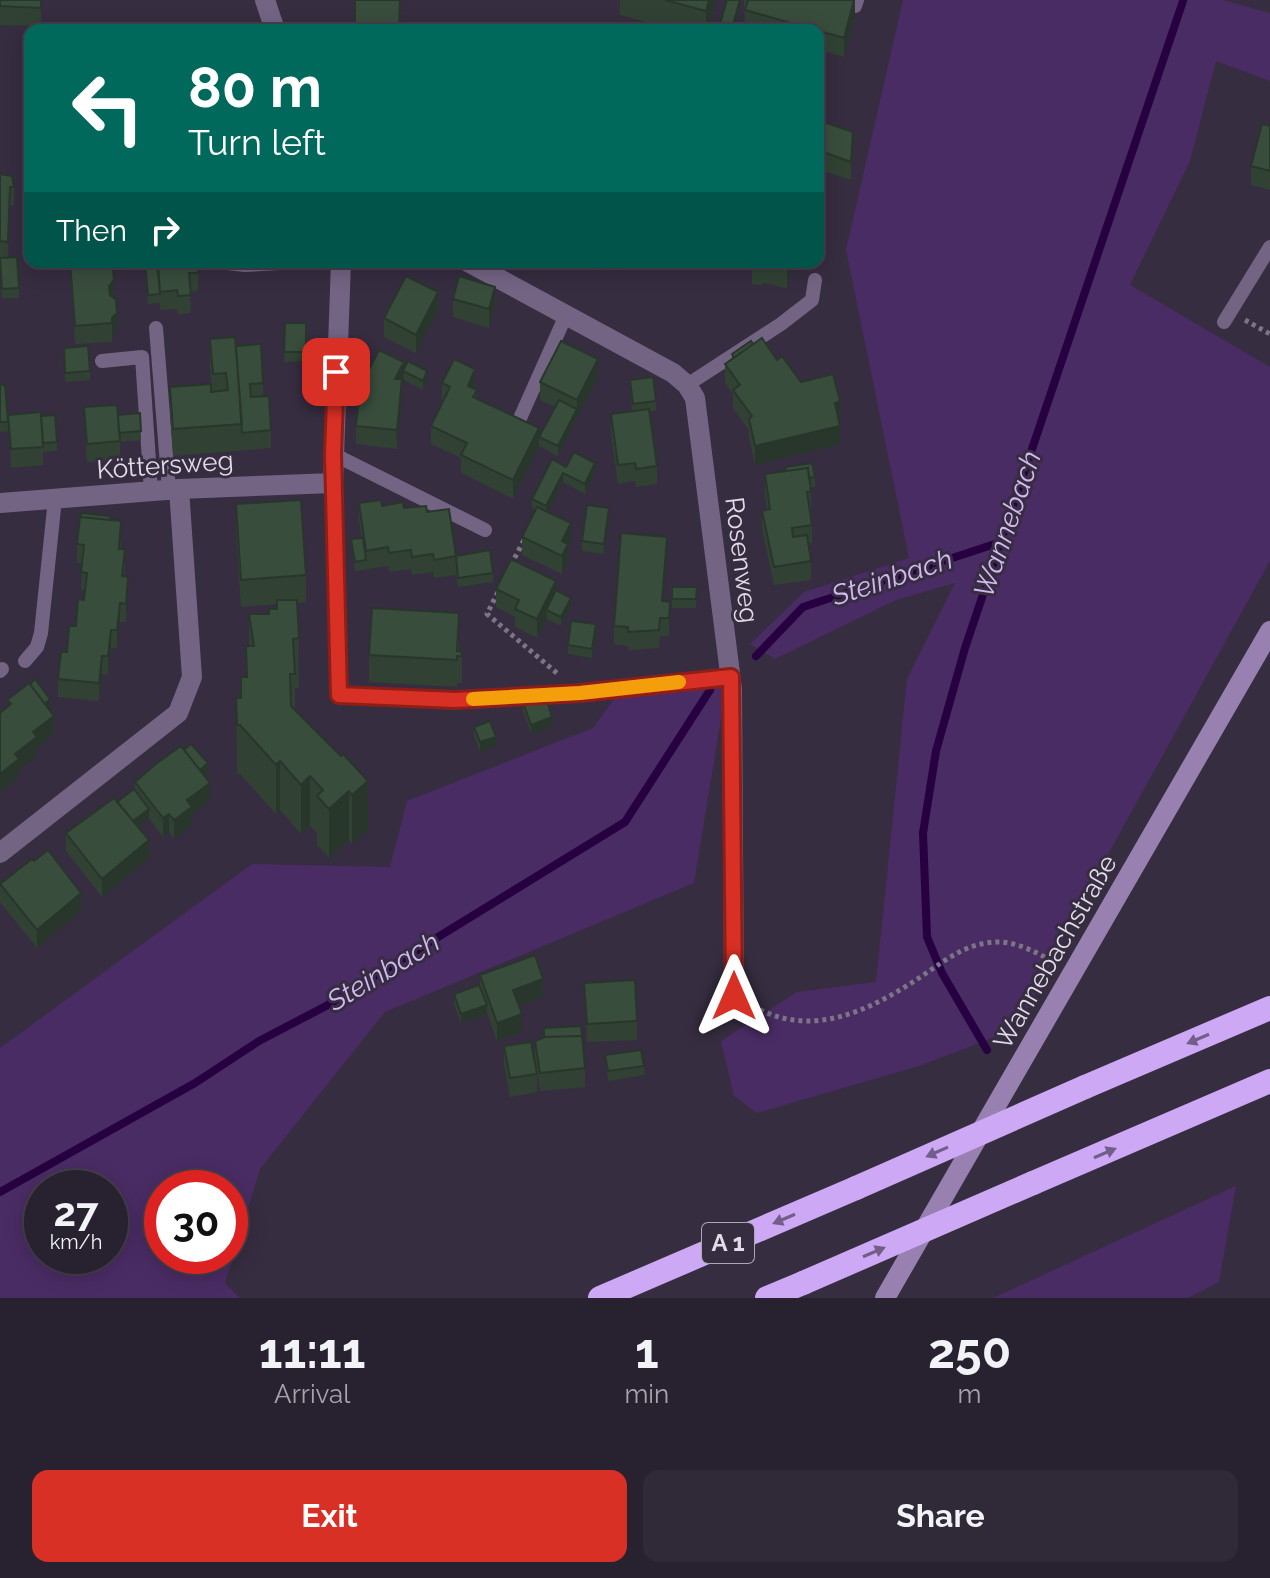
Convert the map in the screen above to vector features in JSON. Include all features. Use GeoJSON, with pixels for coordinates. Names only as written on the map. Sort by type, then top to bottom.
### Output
{"type":"FeatureCollection","features":[{"type":"Feature","properties":{"kind":"highway","name":"A 1"},"geometry":{"type":"LineString","coordinates":[[600,1298],[1270,1008]]}},
{"type":"Feature","properties":{"kind":"highway","name":"A 1"},"geometry":{"type":"LineString","coordinates":[[767,1298],[1270,1081]]}},
{"type":"Feature","properties":{"kind":"main road","name":"Wannebachstraße"},"geometry":{"type":"LineString","coordinates":[[885,1298],[1270,631]]}},
{"type":"Feature","properties":{"kind":"street"},"geometry":{"type":"LineString","coordinates":[[265,0],[273,24]]}},
{"type":"Feature","properties":{"kind":"street"},"geometry":{"type":"LineString","coordinates":[[333,483],[341,268]]}},
{"type":"Feature","properties":{"kind":"street"},"geometry":{"type":"LineString","coordinates":[[479,268],[673,373],[687,385]]}},
{"type":"Feature","properties":{"kind":"street","name":"Rosenweg"},"geometry":{"type":"LineString","coordinates":[[687,385],[695,398],[731,677],[734,996]]}},
{"type":"Feature","properties":{"kind":"street","name":"Köttersweg"},"geometry":{"type":"LineString","coordinates":[[0,503],[166,490],[333,483]]}},
{"type":"Feature","properties":{"kind":"street"},"geometry":{"type":"LineString","coordinates":[[0,853],[178,713],[192,677],[166,490]]}},
{"type":"Feature","properties":{"kind":"lane"},"geometry":{"type":"LineString","coordinates":[[1224,322],[1270,247]]}},
{"type":"Feature","properties":{"kind":"lane"},"geometry":{"type":"LineString","coordinates":[[687,385],[781,324],[812,300],[815,280]]}},
{"type":"Feature","properties":{"kind":"lane"},"geometry":{"type":"LineString","coordinates":[[517,425],[566,315]]}},
{"type":"Feature","properties":{"kind":"lane"},"geometry":{"type":"LineString","coordinates":[[156,328],[166,490]]}},
{"type":"Feature","properties":{"kind":"lane"},"geometry":{"type":"LineString","coordinates":[[102,361],[142,357],[166,490]]}},
{"type":"Feature","properties":{"kind":"lane"},"geometry":{"type":"LineString","coordinates":[[333,454],[485,530]]}},
{"type":"Feature","properties":{"kind":"lane"},"geometry":{"type":"LineString","coordinates":[[333,483],[339,695],[455,700],[580,693],[731,677]]}},
{"type":"Feature","properties":{"kind":"lane"},"geometry":{"type":"LineString","coordinates":[[25,661],[37,647],[41,633],[55,499]]}},
{"type":"Feature","properties":{"kind":"path"},"geometry":{"type":"LineString","coordinates":[[507,574],[527,534]]}},
{"type":"Feature","properties":{"kind":"path"},"geometry":{"type":"LineString","coordinates":[[500,587],[487,614],[580,693]]}},
{"type":"Feature","properties":{"kind":"path"},"geometry":{"type":"LineString","coordinates":[[734,996],[772,1017],[810,1021],[844,1017],[874,1005],[953,953],[975,945],[1002,942],[1033,951],[1074,972]]}},
{"type":"Feature","properties":{"kind":"shaded area"},"geometry":{"type":"Polygon","coordinates":[[[903,0],[1223,0],[1270,13],[1270,81],[1216,61],[1190,161],[1130,285],[1270,367],[1270,561],[1090,887],[1018,1028],[919,1066],[757,1113],[734,1096],[721,1041],[797,992],[876,982],[907,679],[955,583],[896,600],[775,659],[750,644],[804,592],[909,558],[846,250],[903,0]]]}},
{"type":"Feature","properties":{"kind":"shaded area"},"geometry":{"type":"Polygon","coordinates":[[[730,678],[694,883],[385,1012],[260,1169],[248,1208],[248,1170],[144,1170],[144,1274],[228,1274],[225,1283],[240,1298],[0,1298],[0,1048],[252,864],[390,867],[407,801],[593,728],[614,699],[730,678]]]}},
{"type":"Feature","properties":{"kind":"shaded area"},"geometry":{"type":"Polygon","coordinates":[[[1236,1186],[1219,1282],[1188,1298],[993,1298],[1236,1186]]]}},
{"type":"Feature","properties":{"kind":"building"},"geometry":{"type":"Polygon","coordinates":[[[0,0],[41,0],[41,8],[0,6],[0,0]]]}},
{"type":"Feature","properties":{"kind":"building"},"geometry":{"type":"Polygon","coordinates":[[[355,0],[400,0],[399,24],[355,24],[355,0]]]}},
{"type":"Feature","properties":{"kind":"building"},"geometry":{"type":"Polygon","coordinates":[[[665,0],[709,0],[706,11],[665,0]]]}},
{"type":"Feature","properties":{"kind":"building"},"geometry":{"type":"Polygon","coordinates":[[[727,0],[740,0],[733,24],[720,24],[727,0]]]}},
{"type":"Feature","properties":{"kind":"building"},"geometry":{"type":"Polygon","coordinates":[[[748,0],[854,0],[844,38],[824,32],[824,24],[794,24],[745,10],[748,0]]]}},
{"type":"Feature","properties":{"kind":"building"},"geometry":{"type":"Polygon","coordinates":[[[824,122],[853,132],[851,162],[824,152],[824,122]]]}},
{"type":"Feature","properties":{"kind":"building"},"geometry":{"type":"Polygon","coordinates":[[[1262,124],[1270,126],[1270,171],[1251,166],[1262,124]]]}},
{"type":"Feature","properties":{"kind":"building"},"geometry":{"type":"Polygon","coordinates":[[[0,174],[12,176],[14,187],[10,187],[8,242],[0,241],[0,174]]]}},
{"type":"Feature","properties":{"kind":"building"},"geometry":{"type":"Polygon","coordinates":[[[17,257],[19,288],[2,289],[0,258],[17,257]]]}},
{"type":"Feature","properties":{"kind":"building"},"geometry":{"type":"Polygon","coordinates":[[[70,268],[113,268],[114,280],[109,286],[110,295],[116,300],[117,313],[112,323],[75,326],[70,268]]]}},
{"type":"Feature","properties":{"kind":"building"},"geometry":{"type":"Polygon","coordinates":[[[146,268],[158,268],[160,294],[148,295],[146,268]]]}},
{"type":"Feature","properties":{"kind":"building"},"geometry":{"type":"Polygon","coordinates":[[[158,268],[198,268],[198,273],[189,273],[191,295],[178,296],[177,290],[160,292],[158,268]]]}},
{"type":"Feature","properties":{"kind":"building"},"geometry":{"type":"Polygon","coordinates":[[[406,276],[438,292],[416,335],[384,318],[406,276]]]}},
{"type":"Feature","properties":{"kind":"building"},"geometry":{"type":"Polygon","coordinates":[[[459,276],[495,287],[489,309],[453,299],[459,276]]]}},
{"type":"Feature","properties":{"kind":"building"},"geometry":{"type":"Polygon","coordinates":[[[285,323],[306,323],[306,352],[284,352],[285,323]]]}},
{"type":"Feature","properties":{"kind":"building"},"geometry":{"type":"Polygon","coordinates":[[[235,337],[242,424],[173,429],[170,387],[211,384],[211,392],[228,390],[226,373],[213,374],[210,339],[235,337]]]}},
{"type":"Feature","properties":{"kind":"building"},"geometry":{"type":"Polygon","coordinates":[[[762,338],[777,360],[782,356],[801,382],[833,374],[840,401],[835,403],[840,426],[755,446],[749,419],[752,416],[733,390],[740,385],[725,364],[762,338]]]}},
{"type":"Feature","properties":{"kind":"building"},"geometry":{"type":"Polygon","coordinates":[[[561,341],[598,359],[577,400],[540,382],[561,341]]]}},
{"type":"Feature","properties":{"kind":"building"},"geometry":{"type":"Polygon","coordinates":[[[751,341],[753,344],[734,358],[732,354],[751,341]]]}},
{"type":"Feature","properties":{"kind":"building"},"geometry":{"type":"Polygon","coordinates":[[[261,344],[263,383],[250,384],[251,397],[269,396],[271,430],[242,433],[236,346],[261,344]]]}},
{"type":"Feature","properties":{"kind":"building"},"geometry":{"type":"Polygon","coordinates":[[[88,346],[90,371],[65,373],[64,348],[88,346]]]}},
{"type":"Feature","properties":{"kind":"building"},"geometry":{"type":"Polygon","coordinates":[[[379,350],[404,362],[395,379],[402,379],[397,430],[356,426],[361,375],[366,375],[379,350]]]}},
{"type":"Feature","properties":{"kind":"building"},"geometry":{"type":"Polygon","coordinates":[[[454,359],[475,369],[468,386],[477,390],[473,397],[539,428],[513,480],[461,455],[467,443],[431,426],[450,387],[442,383],[454,359]]]}},
{"type":"Feature","properties":{"kind":"building"},"geometry":{"type":"Polygon","coordinates":[[[408,361],[427,371],[423,381],[403,371],[408,361]]]}},
{"type":"Feature","properties":{"kind":"building"},"geometry":{"type":"Polygon","coordinates":[[[653,377],[656,401],[633,404],[630,380],[653,377]]]}},
{"type":"Feature","properties":{"kind":"building"},"geometry":{"type":"Polygon","coordinates":[[[0,385],[5,385],[8,422],[0,422],[0,385]]]}},
{"type":"Feature","properties":{"kind":"building"},"geometry":{"type":"Polygon","coordinates":[[[559,400],[577,409],[558,446],[539,437],[559,400]]]}},
{"type":"Feature","properties":{"kind":"building"},"geometry":{"type":"Polygon","coordinates":[[[117,405],[120,441],[87,444],[84,407],[117,405]]]}},
{"type":"Feature","properties":{"kind":"building"},"geometry":{"type":"Polygon","coordinates":[[[649,409],[657,466],[636,469],[635,463],[618,465],[611,414],[649,409]]]}},
{"type":"Feature","properties":{"kind":"building"},"geometry":{"type":"Polygon","coordinates":[[[41,412],[43,447],[11,449],[8,415],[41,412]]]}},
{"type":"Feature","properties":{"kind":"building"},"geometry":{"type":"Polygon","coordinates":[[[140,413],[141,431],[119,433],[118,415],[140,413]]]}},
{"type":"Feature","properties":{"kind":"building"},"geometry":{"type":"Polygon","coordinates":[[[55,415],[57,442],[43,443],[41,416],[55,415]]]}},
{"type":"Feature","properties":{"kind":"building"},"geometry":{"type":"Polygon","coordinates":[[[574,452],[595,463],[585,484],[563,473],[546,506],[532,499],[552,459],[566,467],[574,452]]]}},
{"type":"Feature","properties":{"kind":"building"},"geometry":{"type":"Polygon","coordinates":[[[812,463],[815,477],[809,478],[808,468],[786,471],[786,467],[812,463]]]}},
{"type":"Feature","properties":{"kind":"building"},"geometry":{"type":"Polygon","coordinates":[[[808,468],[811,492],[807,492],[812,525],[792,528],[793,537],[807,535],[811,561],[774,567],[762,511],[770,509],[765,474],[808,468]]]}},
{"type":"Feature","properties":{"kind":"building"},"geometry":{"type":"Polygon","coordinates":[[[301,500],[306,575],[241,580],[236,504],[301,500]]]}},
{"type":"Feature","properties":{"kind":"building"},"geometry":{"type":"Polygon","coordinates":[[[381,500],[382,506],[403,502],[404,508],[426,506],[427,512],[449,509],[456,556],[434,560],[433,554],[412,557],[411,550],[389,553],[388,547],[366,551],[359,503],[381,500]]]}},
{"type":"Feature","properties":{"kind":"building"},"geometry":{"type":"Polygon","coordinates":[[[587,505],[609,508],[604,544],[582,541],[587,505]]]}},
{"type":"Feature","properties":{"kind":"building"},"geometry":{"type":"Polygon","coordinates":[[[537,507],[571,523],[562,541],[568,544],[562,556],[522,537],[537,507]]]}},
{"type":"Feature","properties":{"kind":"building"},"geometry":{"type":"Polygon","coordinates":[[[81,513],[110,516],[110,520],[81,517],[81,513]]]}},
{"type":"Feature","properties":{"kind":"building"},"geometry":{"type":"Polygon","coordinates":[[[80,517],[121,521],[119,549],[125,549],[122,576],[128,577],[126,604],[120,603],[117,630],[111,630],[108,656],[102,656],[99,683],[58,679],[61,652],[67,652],[69,626],[76,626],[78,599],[84,600],[87,573],[81,572],[84,545],[77,544],[80,517]]]}},
{"type":"Feature","properties":{"kind":"building"},"geometry":{"type":"Polygon","coordinates":[[[621,533],[667,537],[662,601],[670,602],[669,618],[660,618],[659,630],[628,632],[628,627],[614,626],[621,533]]]}},
{"type":"Feature","properties":{"kind":"building"},"geometry":{"type":"Polygon","coordinates":[[[363,538],[366,560],[355,562],[351,539],[363,538]]]}},
{"type":"Feature","properties":{"kind":"building"},"geometry":{"type":"Polygon","coordinates":[[[490,550],[493,573],[458,578],[456,556],[490,550]]]}},
{"type":"Feature","properties":{"kind":"building"},"geometry":{"type":"Polygon","coordinates":[[[511,559],[556,581],[537,619],[515,609],[519,600],[496,589],[511,559]]]}},
{"type":"Feature","properties":{"kind":"building"},"geometry":{"type":"Polygon","coordinates":[[[672,587],[697,587],[696,599],[672,599],[672,587]]]}},
{"type":"Feature","properties":{"kind":"building"},"geometry":{"type":"Polygon","coordinates":[[[556,590],[571,598],[561,617],[546,610],[556,590]]]}},
{"type":"Feature","properties":{"kind":"building"},"geometry":{"type":"Polygon","coordinates":[[[277,600],[297,600],[299,638],[293,639],[295,674],[290,674],[291,706],[368,781],[352,795],[349,791],[329,809],[317,796],[323,790],[310,776],[301,785],[280,761],[276,765],[237,725],[236,698],[241,698],[241,677],[247,677],[246,646],[254,646],[249,614],[269,614],[269,609],[277,609],[277,600]]]}},
{"type":"Feature","properties":{"kind":"building"},"geometry":{"type":"Polygon","coordinates":[[[372,608],[459,613],[457,651],[462,652],[462,656],[457,656],[457,660],[369,655],[372,608]]]}},
{"type":"Feature","properties":{"kind":"building"},"geometry":{"type":"Polygon","coordinates":[[[571,621],[596,624],[592,649],[568,645],[571,621]]]}},
{"type":"Feature","properties":{"kind":"building"},"geometry":{"type":"Polygon","coordinates":[[[35,679],[50,699],[45,704],[30,684],[35,679]]]}},
{"type":"Feature","properties":{"kind":"building"},"geometry":{"type":"Polygon","coordinates":[[[29,683],[54,716],[33,732],[37,737],[15,754],[19,759],[0,774],[0,713],[11,704],[7,700],[29,683]]]}},
{"type":"Feature","properties":{"kind":"building"},"geometry":{"type":"Polygon","coordinates":[[[545,694],[552,717],[531,725],[523,702],[545,694]]]}},
{"type":"Feature","properties":{"kind":"building"},"geometry":{"type":"Polygon","coordinates":[[[490,721],[496,737],[480,742],[474,727],[490,721]]]}},
{"type":"Feature","properties":{"kind":"building"},"geometry":{"type":"Polygon","coordinates":[[[191,744],[208,763],[200,770],[184,750],[191,744]]]}},
{"type":"Feature","properties":{"kind":"building"},"geometry":{"type":"Polygon","coordinates":[[[181,746],[210,783],[187,800],[192,807],[174,820],[169,814],[163,818],[135,782],[181,746]]]}},
{"type":"Feature","properties":{"kind":"building"},"geometry":{"type":"Polygon","coordinates":[[[134,789],[149,809],[133,821],[117,802],[134,789]]]}},
{"type":"Feature","properties":{"kind":"building"},"geometry":{"type":"Polygon","coordinates":[[[114,798],[149,840],[102,879],[66,833],[114,798]]]}},
{"type":"Feature","properties":{"kind":"building"},"geometry":{"type":"Polygon","coordinates":[[[48,850],[81,893],[37,930],[0,884],[48,850]]]}},
{"type":"Feature","properties":{"kind":"building"},"geometry":{"type":"Polygon","coordinates":[[[535,955],[543,979],[513,990],[522,1014],[497,1023],[480,975],[535,955]]]}},
{"type":"Feature","properties":{"kind":"building"},"geometry":{"type":"Polygon","coordinates":[[[635,980],[637,1021],[587,1024],[584,983],[635,980]]]}},
{"type":"Feature","properties":{"kind":"building"},"geometry":{"type":"Polygon","coordinates":[[[479,985],[487,1005],[461,1014],[454,994],[479,985]]]}},
{"type":"Feature","properties":{"kind":"building"},"geometry":{"type":"Polygon","coordinates":[[[581,1026],[582,1036],[544,1037],[544,1028],[581,1026]]]}},
{"type":"Feature","properties":{"kind":"building"},"geometry":{"type":"Polygon","coordinates":[[[582,1036],[585,1068],[540,1073],[535,1041],[545,1037],[582,1036]]]}},
{"type":"Feature","properties":{"kind":"building"},"geometry":{"type":"Polygon","coordinates":[[[531,1042],[537,1074],[510,1078],[504,1046],[531,1042]]]}},
{"type":"Feature","properties":{"kind":"building"},"geometry":{"type":"Polygon","coordinates":[[[641,1050],[644,1066],[608,1071],[605,1055],[641,1050]]]}},
{"type":"Feature","properties":{"kind":"waterway","name":"Wannebach"},"geometry":{"type":"LineString","coordinates":[[987,1050],[942,973],[927,937],[923,833],[936,751],[965,648],[1183,1]]}},
{"type":"Feature","properties":{"kind":"waterway","name":"Steinbach"},"geometry":{"type":"LineString","coordinates":[[756,656],[803,607],[1001,542]]}},
{"type":"Feature","properties":{"kind":"waterway","name":"Steinbach"},"geometry":{"type":"LineString","coordinates":[[0,1192],[195,1083],[259,1041],[326,1006],[625,822],[710,690]]}},
{"type":"Feature","properties":{"kind":"slow traffic"},"geometry":{"type":"LineString","coordinates":[[473,699],[580,693],[679,682]]}},
{"type":"Feature","properties":{"kind":"route"},"geometry":{"type":"LineString","coordinates":[[336,372],[333,454],[339,695],[455,700],[580,693],[731,677],[734,996]]}}]}
